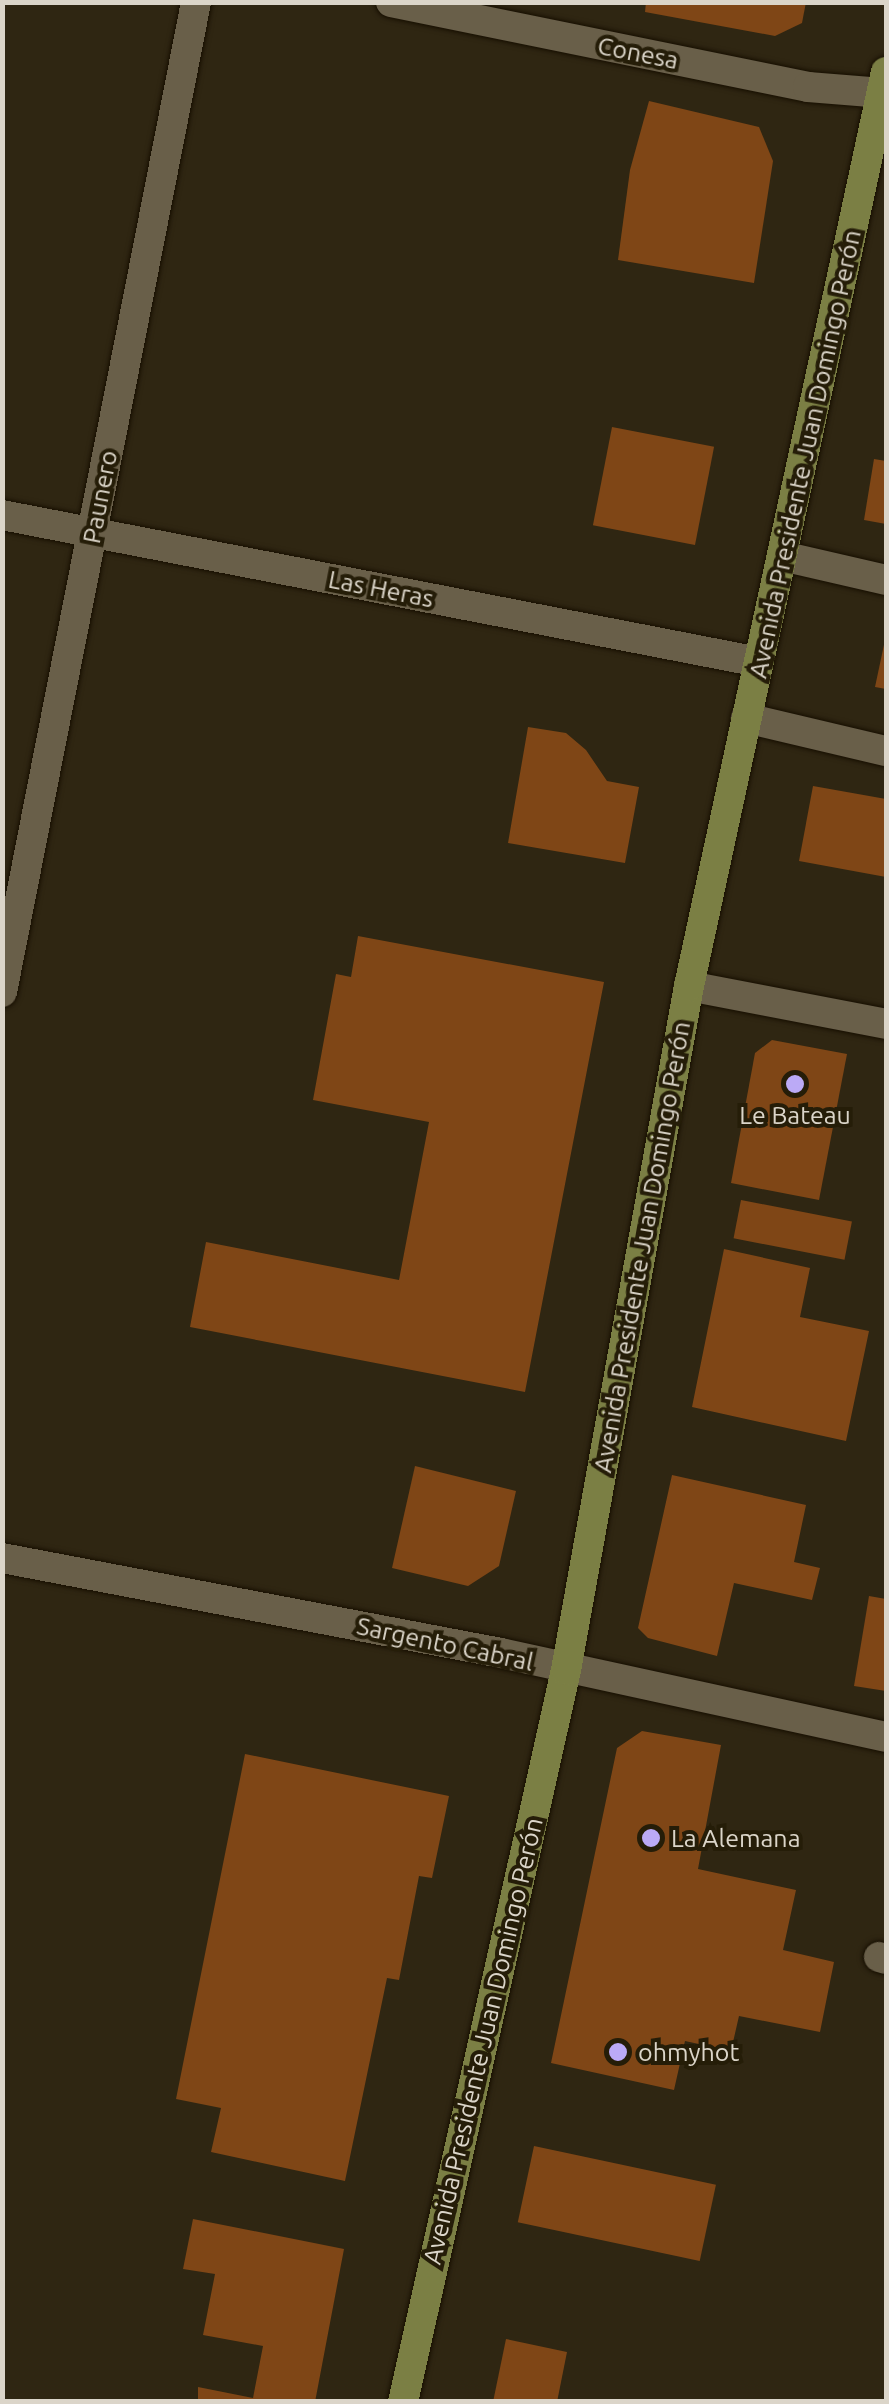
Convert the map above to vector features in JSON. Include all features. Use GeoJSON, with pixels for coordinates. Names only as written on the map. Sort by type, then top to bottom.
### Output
{"type":"FeatureCollection","features":[{"type":"Feature","properties":{"kind":"main road","name":"Avenida Presidente Juan Domingo Perón"},"geometry":{"type":"LineString","coordinates":[[403,2402],[566,1670],[689,986],[885,86]]}},
{"type":"Feature","properties":{"kind":"street","name":"Paunero"},"geometry":{"type":"LineString","coordinates":[[2,992],[196,2]]}},
{"type":"Feature","properties":{"kind":"street","name":"Conesa"},"geometry":{"type":"LineString","coordinates":[[390,2],[808,87],[885,86]]}},
{"type":"Feature","properties":{"kind":"street","name":"Las Heras"},"geometry":{"type":"LineString","coordinates":[[2,515],[759,662]]}},
{"type":"Feature","properties":{"kind":"street"},"geometry":{"type":"LineString","coordinates":[[782,556],[886,580]]}},
{"type":"Feature","properties":{"kind":"street"},"geometry":{"type":"LineString","coordinates":[[746,718],[886,751]]}},
{"type":"Feature","properties":{"kind":"street"},"geometry":{"type":"LineString","coordinates":[[689,986],[886,1024]]}},
{"type":"Feature","properties":{"kind":"street","name":"Sargento Cabral"},"geometry":{"type":"LineString","coordinates":[[2,1558],[886,1737]]}},
{"type":"Feature","properties":{"kind":"building"},"geometry":{"type":"Polygon","coordinates":[[[646,2],[806,2],[802,23],[775,36],[645,12],[646,2]]]}},
{"type":"Feature","properties":{"kind":"building"},"geometry":{"type":"Polygon","coordinates":[[[649,101],[759,127],[773,161],[754,283],[618,260],[630,170],[649,101]]]}},
{"type":"Feature","properties":{"kind":"building"},"geometry":{"type":"Polygon","coordinates":[[[612,427],[714,447],[695,545],[593,525],[612,427]]]}},
{"type":"Feature","properties":{"kind":"building"},"geometry":{"type":"Polygon","coordinates":[[[874,459],[886,461],[886,524],[864,520],[874,459]]]}},
{"type":"Feature","properties":{"kind":"building"},"geometry":{"type":"Polygon","coordinates":[[[886,640],[886,689],[875,687],[886,640]]]}},
{"type":"Feature","properties":{"kind":"building"},"geometry":{"type":"Polygon","coordinates":[[[528,727],[566,733],[586,750],[607,781],[639,787],[625,863],[508,843],[528,727]]]}},
{"type":"Feature","properties":{"kind":"building"},"geometry":{"type":"Polygon","coordinates":[[[813,786],[886,799],[886,877],[799,861],[813,786]]]}},
{"type":"Feature","properties":{"kind":"building"},"geometry":{"type":"Polygon","coordinates":[[[358,936],[604,982],[525,1392],[190,1327],[206,1242],[399,1280],[429,1122],[313,1100],[336,974],[351,977],[358,936]]]}},
{"type":"Feature","properties":{"kind":"building"},"geometry":{"type":"Polygon","coordinates":[[[772,1040],[847,1054],[819,1200],[731,1183],[755,1053],[772,1040]]]}},
{"type":"Feature","properties":{"kind":"building"},"geometry":{"type":"Polygon","coordinates":[[[741,1200],[852,1222],[844,1260],[734,1238],[741,1200]]]}},
{"type":"Feature","properties":{"kind":"building"},"geometry":{"type":"Polygon","coordinates":[[[724,1249],[810,1268],[800,1317],[869,1331],[846,1441],[692,1407],[724,1249]]]}},
{"type":"Feature","properties":{"kind":"building"},"geometry":{"type":"Polygon","coordinates":[[[415,1466],[516,1491],[499,1566],[468,1586],[392,1568],[415,1466]]]}},
{"type":"Feature","properties":{"kind":"building"},"geometry":{"type":"Polygon","coordinates":[[[672,1475],[806,1505],[794,1562],[820,1568],[812,1600],[734,1583],[717,1656],[648,1638],[638,1628],[672,1475]]]}},
{"type":"Feature","properties":{"kind":"building"},"geometry":{"type":"Polygon","coordinates":[[[869,1596],[886,1599],[886,1691],[854,1686],[869,1596]]]}},
{"type":"Feature","properties":{"kind":"building"},"geometry":{"type":"Polygon","coordinates":[[[642,1731],[721,1745],[698,1869],[796,1890],[783,1950],[834,1962],[820,2032],[739,2016],[731,2051],[685,2041],[674,2090],[551,2063],[617,1748],[642,1731]]]}},
{"type":"Feature","properties":{"kind":"building"},"geometry":{"type":"Polygon","coordinates":[[[245,1754],[449,1796],[432,1878],[419,1876],[399,1980],[387,1978],[345,2181],[211,2152],[221,2108],[176,2099],[245,1754]]]}},
{"type":"Feature","properties":{"kind":"building"},"geometry":{"type":"Polygon","coordinates":[[[534,2146],[716,2185],[700,2261],[518,2222],[534,2146]]]}},
{"type":"Feature","properties":{"kind":"building"},"geometry":{"type":"Polygon","coordinates":[[[193,2219],[344,2249],[315,2402],[198,2402],[198,2387],[253,2398],[263,2346],[203,2335],[215,2274],[183,2269],[193,2219]]]}},
{"type":"Feature","properties":{"kind":"building"},"geometry":{"type":"Polygon","coordinates":[[[506,2339],[567,2352],[557,2402],[493,2402],[506,2339]]]}},
{"type":"Feature","properties":{"kind":"place","name":"Le Bateau"},"geometry":{"type":"Point","coordinates":[795,1084]}},
{"type":"Feature","properties":{"kind":"place","name":"La Alemana"},"geometry":{"type":"Point","coordinates":[651,1838]}},
{"type":"Feature","properties":{"kind":"place","name":"ohmyhot"},"geometry":{"type":"Point","coordinates":[618,2052]}}]}
